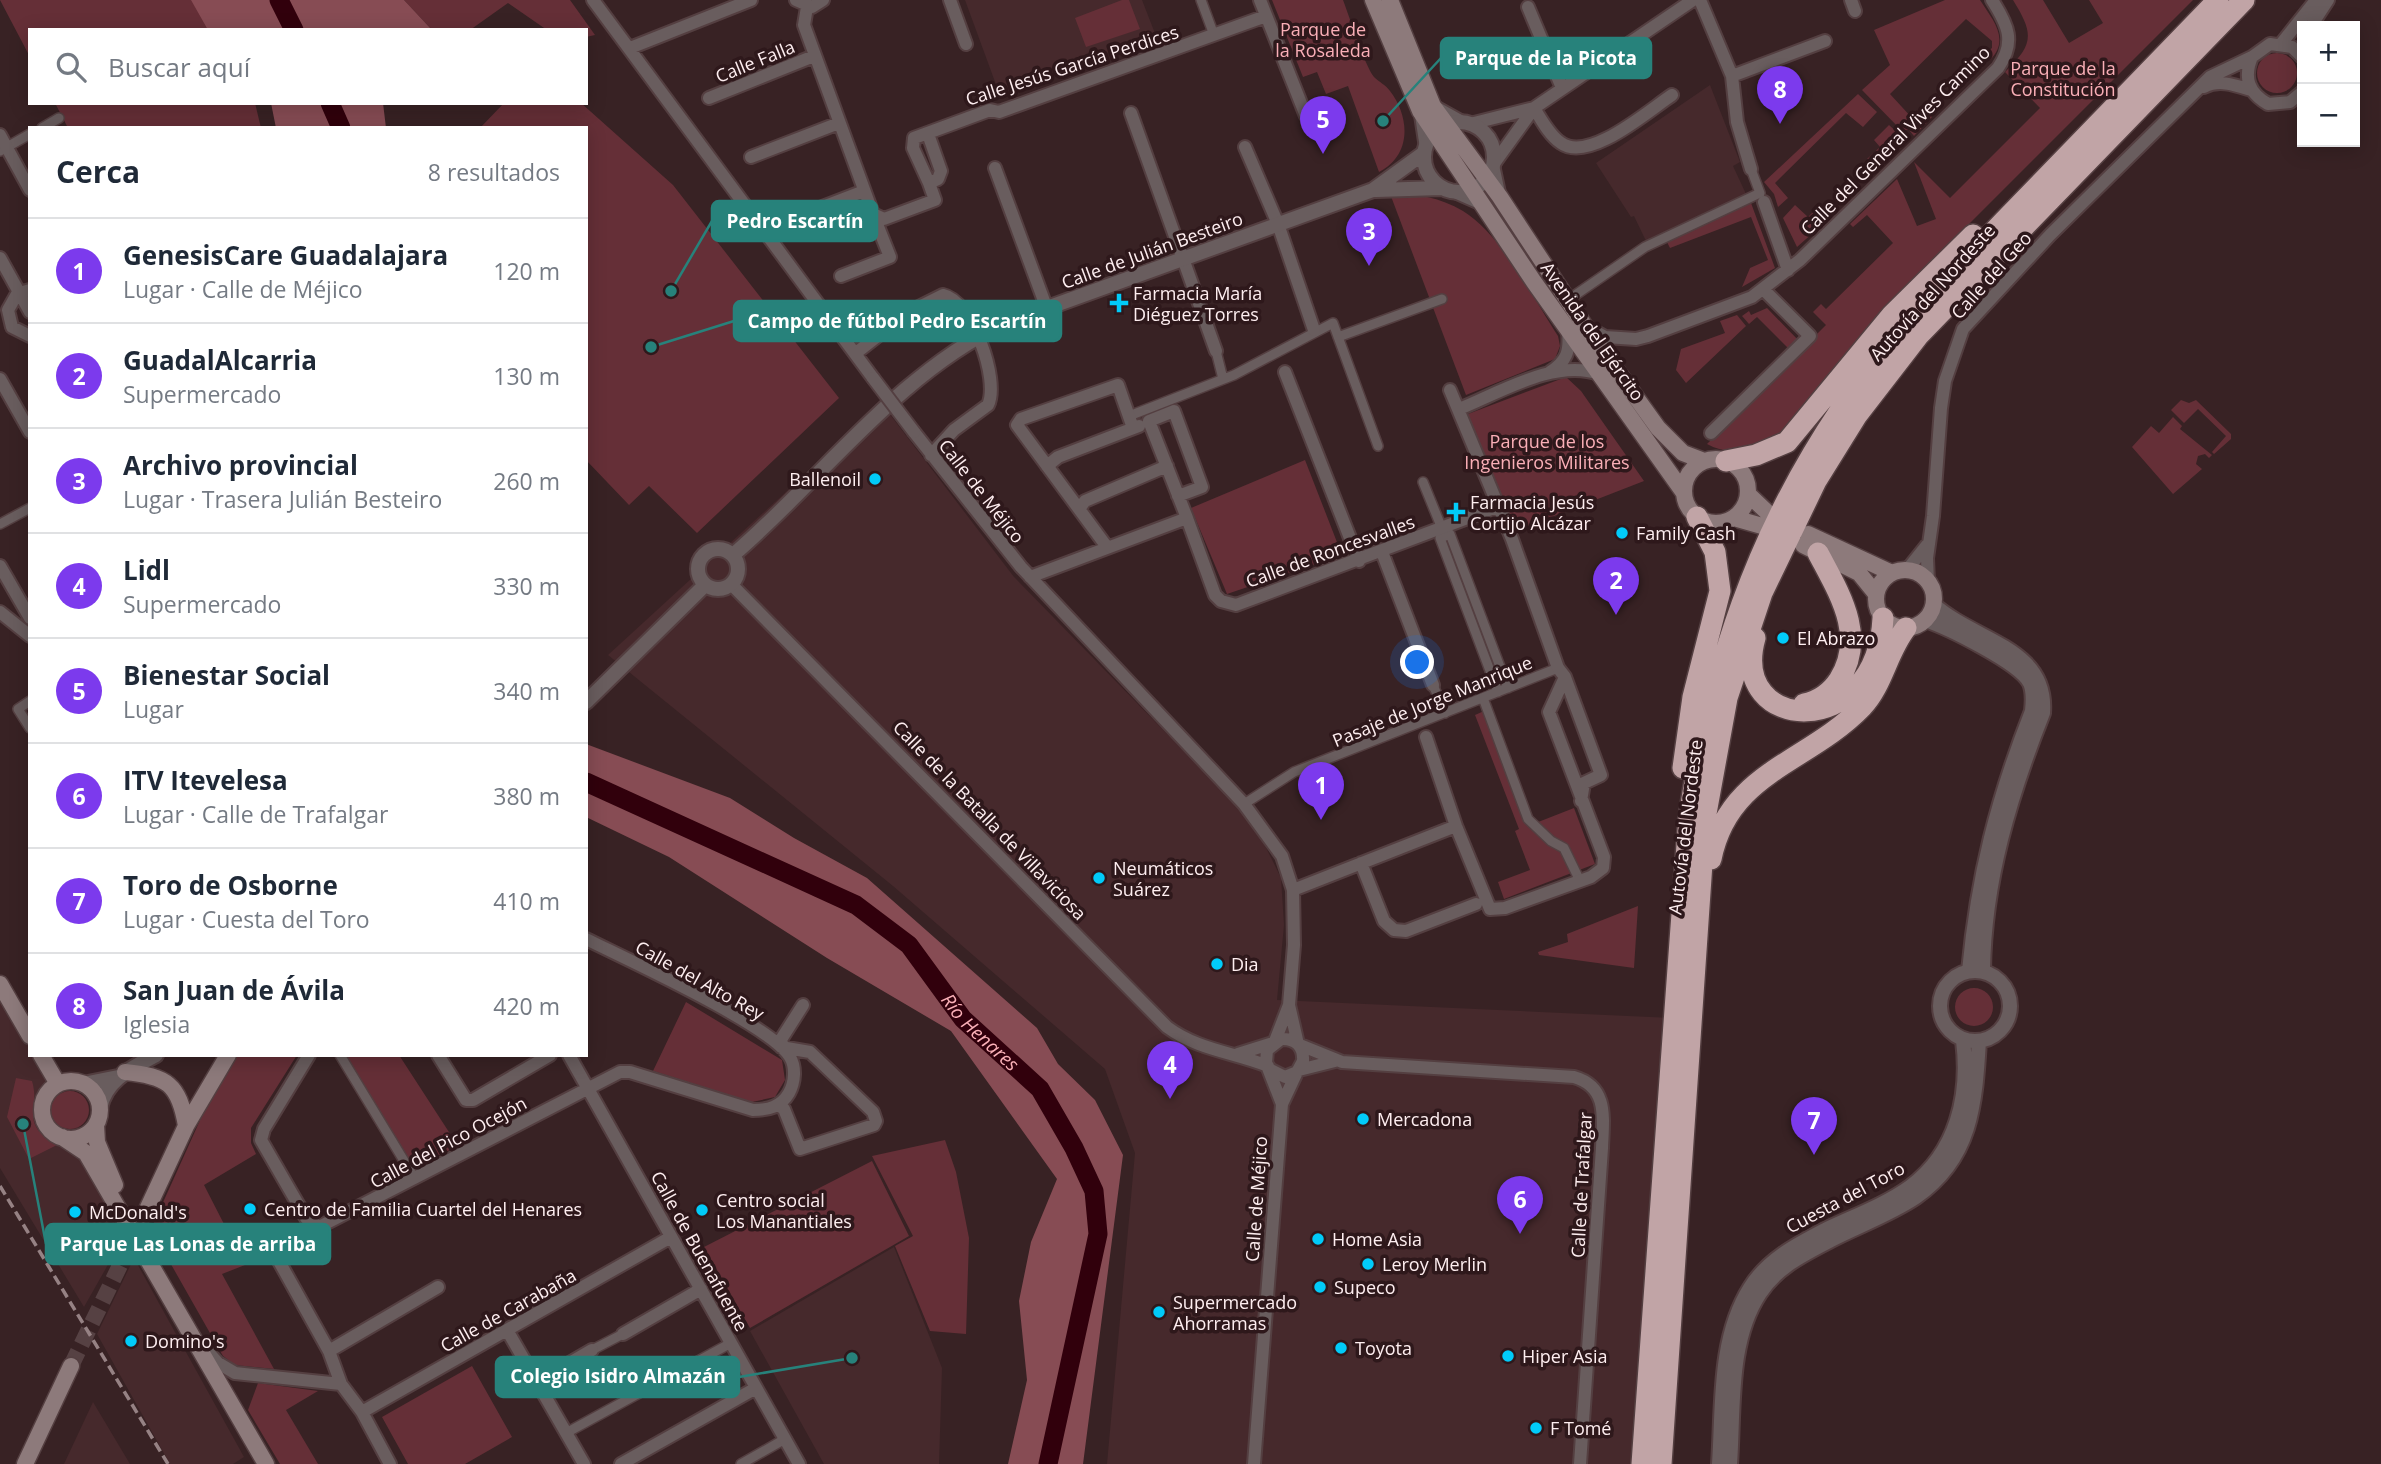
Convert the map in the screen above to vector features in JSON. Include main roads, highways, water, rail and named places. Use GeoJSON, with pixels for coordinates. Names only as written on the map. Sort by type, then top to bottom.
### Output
{"type":"FeatureCollection","features":[{"type":"Feature","properties":{"kind":"highway","name":"Autovía del Nordeste"},"geometry":{"type":"LineString","coordinates":[[1661,1464],[1672,1018],[1689,817],[1704,727],[1730,633],[1761,554],[1802,473],[1861,381],[1949,278],[2218,0]]}},
{"type":"Feature","properties":{"kind":"highway","name":"Autovía del Nordeste"},"geometry":{"type":"LineString","coordinates":[[1642,1464],[1705,819],[1727,698],[1762,593],[1800,512],[1857,415],[1918,336],[2244,0]]}},
{"type":"Feature","properties":{"kind":"highway"},"geometry":{"type":"LineString","coordinates":[[1726,461],[1756,455],[1787,442],[1915,289],[2042,169],[2092,129]]}},
{"type":"Feature","properties":{"kind":"highway"},"geometry":{"type":"LineString","coordinates":[[1883,618],[1881,638],[1874,658],[1861,680],[1841,701],[1820,711],[1804,713],[1789,710],[1773,700],[1756,680],[1752,662],[1756,637],[1772,591],[1822,486],[1918,336]]}},
{"type":"Feature","properties":{"kind":"highway"},"geometry":{"type":"LineString","coordinates":[[1672,1018],[1672,922],[1683,772],[1693,697],[1720,591],[1715,552],[1697,517]]}},
{"type":"Feature","properties":{"kind":"highway"},"geometry":{"type":"LineString","coordinates":[[1773,700],[1800,704],[1816,700],[1836,684],[1846,665],[1851,645],[1848,615],[1810,544]]}},
{"type":"Feature","properties":{"kind":"highway"},"geometry":{"type":"LineString","coordinates":[[1634,1464],[1645,1297],[1667,1216],[1687,1158],[1708,885],[1718,834],[1732,808],[1752,785],[1844,723],[1864,704],[1879,681],[1896,640],[1915,624]]}},
{"type":"Feature","properties":{"kind":"main road","name":"Avenida del Ejército"},"geometry":{"type":"LineString","coordinates":[[1373,0],[1426,108],[1454,126],[1490,173],[1500,197],[1568,300],[1576,326],[1599,374],[1684,493]]}},
{"type":"Feature","properties":{"kind":"main road","name":"Avenida del Ejército"},"geometry":{"type":"LineString","coordinates":[[1390,0],[1426,108]]}},
{"type":"Feature","properties":{"kind":"main road","name":"Avenida del Ejército"},"geometry":{"type":"LineString","coordinates":[[1454,126],[1465,191],[1482,205],[1676,449],[1704,461]]}},
{"type":"Feature","properties":{"kind":"main road"},"geometry":{"type":"LineString","coordinates":[[1704,461],[1726,461],[1740,470],[1748,494],[1766,520],[1734,518],[1712,523],[1697,517],[1688,507],[1684,493],[1690,473],[1704,461]]}},
{"type":"Feature","properties":{"kind":"main road"},"geometry":{"type":"LineString","coordinates":[[1734,518],[1741,512],[1748,494]]}},
{"type":"Feature","properties":{"kind":"main road"},"geometry":{"type":"LineString","coordinates":[[1810,544],[1899,571],[1928,582],[1933,604],[1915,624],[1889,624],[1877,606],[1876,594],[1884,578],[1899,571]]}},
{"type":"Feature","properties":{"kind":"main road"},"geometry":{"type":"LineString","coordinates":[[1810,544],[1859,573],[1876,594]]}},
{"type":"Feature","properties":{"kind":"main road"},"geometry":{"type":"LineString","coordinates":[[0,984],[28,1033]]}},
{"type":"Feature","properties":{"kind":"main road"},"geometry":{"type":"LineString","coordinates":[[42,1057],[58,1084]]}},
{"type":"Feature","properties":{"kind":"main road"},"geometry":{"type":"LineString","coordinates":[[145,1213],[187,1126],[216,1057]]}},
{"type":"Feature","properties":{"kind":"main road"},"geometry":{"type":"LineString","coordinates":[[187,1126],[227,1057]]}},
{"type":"Feature","properties":{"kind":"main road"},"geometry":{"type":"LineString","coordinates":[[121,1075],[155,1076],[169,1083],[179,1096],[187,1126]]}},
{"type":"Feature","properties":{"kind":"main road"},"geometry":{"type":"LineString","coordinates":[[145,1251],[102,1153],[96,1125],[100,1108],[94,1091],[83,1084],[68,1081],[58,1084],[43,1101],[45,1123],[86,1153],[266,1464]]}},
{"type":"Feature","properties":{"kind":"main road"},"geometry":{"type":"LineString","coordinates":[[62,1137],[81,1137],[96,1125]]}},
{"type":"Feature","properties":{"kind":"main road"},"geometry":{"type":"LineString","coordinates":[[25,1464],[71,1366]]}},
{"type":"Feature","properties":{"kind":"waterway","name":"Río Henares"},"geometry":{"type":"LineString","coordinates":[[279,0],[293,28]]}},
{"type":"Feature","properties":{"kind":"waterway","name":"Río Henares"},"geometry":{"type":"LineString","coordinates":[[331,105],[340,126]]}},
{"type":"Feature","properties":{"kind":"waterway","name":"Río Henares"},"geometry":{"type":"LineString","coordinates":[[588,783],[856,905],[909,945],[963,1019],[1040,1089],[1074,1148],[1094,1191],[1098,1234],[1048,1464]]}},
{"type":"Feature","properties":{"kind":"tunnel"},"geometry":{"type":"LineString","coordinates":[[71,1366],[145,1214]]}},
{"type":"Feature","properties":{"kind":"railway"},"geometry":{"type":"LineString","coordinates":[[0,1186],[168,1464]]}},
{"type":"Feature","properties":{"kind":"place","name":"Parque de la Picota"},"geometry":{"type":"Point","coordinates":[1383,121]}},
{"type":"Feature","properties":{"kind":"place","name":"San Juan de Ávila"},"geometry":{"type":"Point","coordinates":[1780,124]}},
{"type":"Feature","properties":{"kind":"place","name":"Bienestar Social"},"geometry":{"type":"Point","coordinates":[1323,154]}},
{"type":"Feature","properties":{"kind":"place","name":"Archivo provincial"},"geometry":{"type":"Point","coordinates":[1369,266]}},
{"type":"Feature","properties":{"kind":"place","name":"Pedro Escartín"},"geometry":{"type":"Point","coordinates":[671,291]}},
{"type":"Feature","properties":{"kind":"place","name":"Farmacia María Diéguez Torres"},"geometry":{"type":"Point","coordinates":[1119,303]}},
{"type":"Feature","properties":{"kind":"place","name":"Campo de fútbol Pedro Escartín"},"geometry":{"type":"Point","coordinates":[651,347]}},
{"type":"Feature","properties":{"kind":"place","name":"Ballenoil"},"geometry":{"type":"Point","coordinates":[875,479]}},
{"type":"Feature","properties":{"kind":"place","name":"Farmacia Jesús Cortijo Alcázar"},"geometry":{"type":"Point","coordinates":[1456,512]}},
{"type":"Feature","properties":{"kind":"place","name":"Family Cash"},"geometry":{"type":"Point","coordinates":[1622,533]}},
{"type":"Feature","properties":{"kind":"place","name":"GuadalAlcarria"},"geometry":{"type":"Point","coordinates":[1616,615]}},
{"type":"Feature","properties":{"kind":"place","name":"El Abrazo"},"geometry":{"type":"Point","coordinates":[1783,638]}},
{"type":"Feature","properties":{"kind":"place","name":"GenesisCare Guadalajara"},"geometry":{"type":"Point","coordinates":[1321,820]}},
{"type":"Feature","properties":{"kind":"place","name":"Neumáticos Suárez"},"geometry":{"type":"Point","coordinates":[1099,878]}},
{"type":"Feature","properties":{"kind":"place","name":"Dia"},"geometry":{"type":"Point","coordinates":[1217,964]}},
{"type":"Feature","properties":{"kind":"place","name":"Lidl"},"geometry":{"type":"Point","coordinates":[1170,1099]}},
{"type":"Feature","properties":{"kind":"place","name":"Mercadona"},"geometry":{"type":"Point","coordinates":[1363,1119]}},
{"type":"Feature","properties":{"kind":"place","name":"Parque Las Lonas de arriba"},"geometry":{"type":"Point","coordinates":[23,1124]}},
{"type":"Feature","properties":{"kind":"place","name":"Toro de Osborne"},"geometry":{"type":"Point","coordinates":[1814,1155]}},
{"type":"Feature","properties":{"kind":"place","name":"Centro de Familia Cuartel del Henares"},"geometry":{"type":"Point","coordinates":[250,1209]}},
{"type":"Feature","properties":{"kind":"place","name":"Centro social Los Manantiales"},"geometry":{"type":"Point","coordinates":[702,1210]}},
{"type":"Feature","properties":{"kind":"place","name":"McDonald's"},"geometry":{"type":"Point","coordinates":[75,1212]}},
{"type":"Feature","properties":{"kind":"place","name":"ITV Itevelesa"},"geometry":{"type":"Point","coordinates":[1520,1234]}},
{"type":"Feature","properties":{"kind":"place","name":"Home Asia"},"geometry":{"type":"Point","coordinates":[1318,1239]}},
{"type":"Feature","properties":{"kind":"place","name":"Leroy Merlin"},"geometry":{"type":"Point","coordinates":[1368,1264]}},
{"type":"Feature","properties":{"kind":"place","name":"Supeco"},"geometry":{"type":"Point","coordinates":[1320,1287]}},
{"type":"Feature","properties":{"kind":"place","name":"Supermercado Ahorramas"},"geometry":{"type":"Point","coordinates":[1159,1312]}},
{"type":"Feature","properties":{"kind":"place","name":"Domino's"},"geometry":{"type":"Point","coordinates":[131,1341]}},
{"type":"Feature","properties":{"kind":"place","name":"Toyota"},"geometry":{"type":"Point","coordinates":[1341,1348]}},
{"type":"Feature","properties":{"kind":"place","name":"Hiper Asia"},"geometry":{"type":"Point","coordinates":[1508,1356]}},
{"type":"Feature","properties":{"kind":"place","name":"Colegio Isidro Almazán"},"geometry":{"type":"Point","coordinates":[852,1358]}},
{"type":"Feature","properties":{"kind":"place","name":"F Tomé"},"geometry":{"type":"Point","coordinates":[1536,1428]}},
{"type":"Feature","properties":{"kind":"park label","name":"Parque de la Rosaleda"},"geometry":{"type":"Point","coordinates":[1323,39]}},
{"type":"Feature","properties":{"kind":"park label","name":"Parque de la Constitución"},"geometry":{"type":"Point","coordinates":[2063,78]}},
{"type":"Feature","properties":{"kind":"park label","name":"Parque de los Ingenieros Militares"},"geometry":{"type":"Point","coordinates":[1547,451]}}]}
